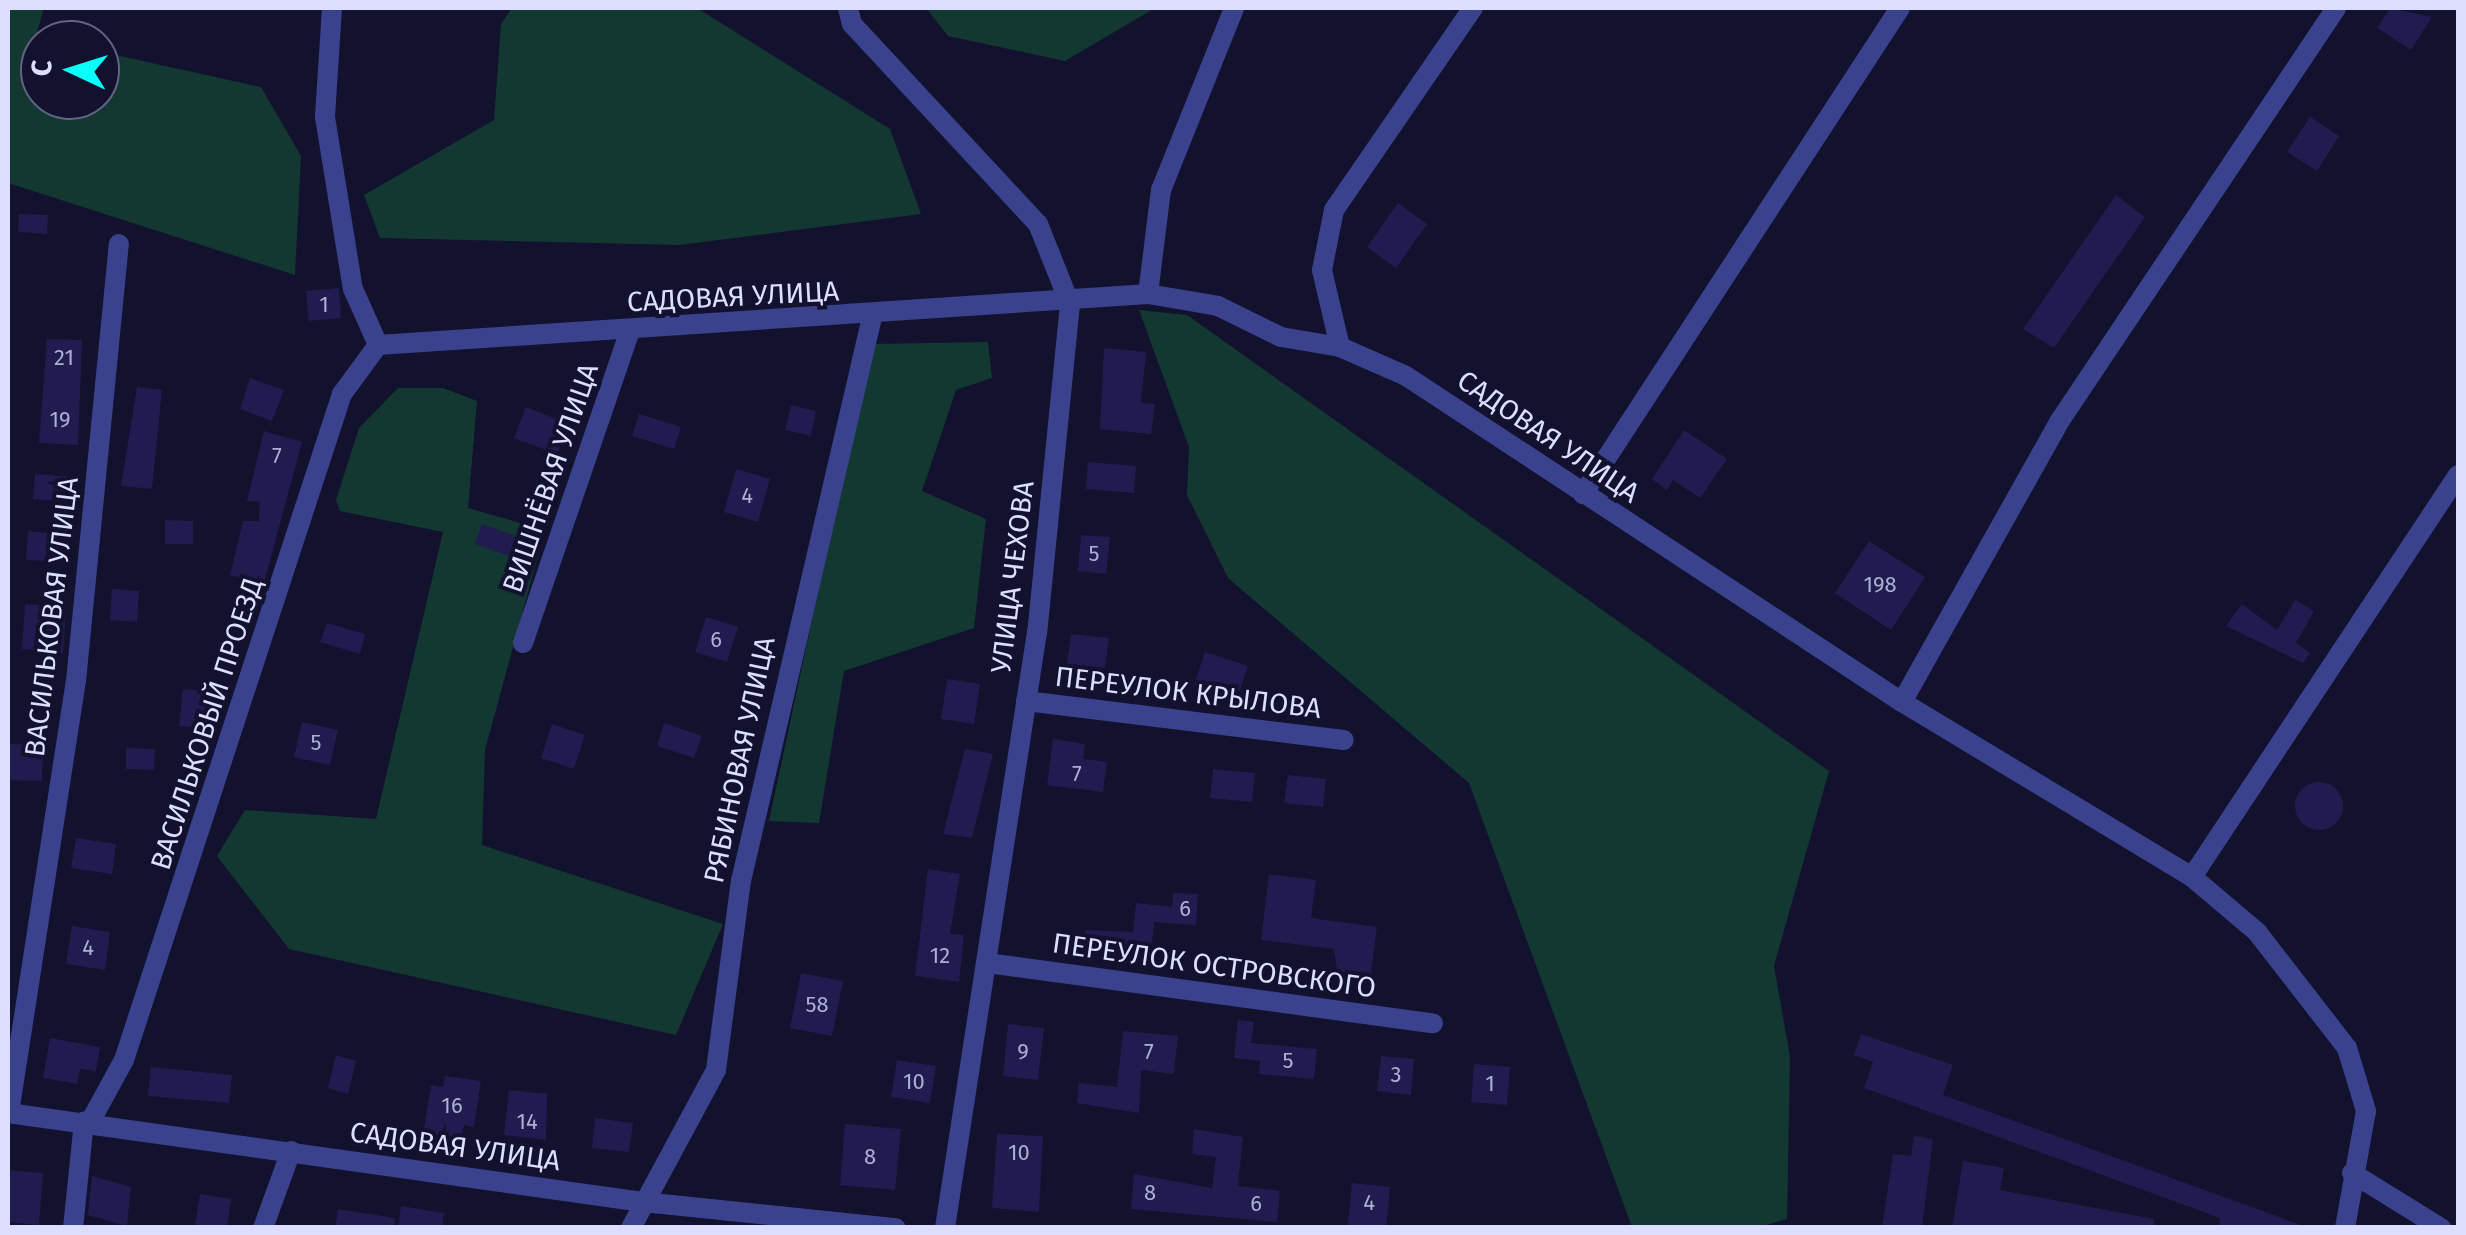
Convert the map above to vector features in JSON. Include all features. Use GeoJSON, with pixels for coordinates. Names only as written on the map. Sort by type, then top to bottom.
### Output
{"type":"FeatureCollection","features":[{"type":"Feature","properties":{"kind":"street"},"geometry":{"type":"LineString","coordinates":[[332,8],[325,117],[353,289],[378,346]]}},
{"type":"Feature","properties":{"kind":"street","name":"УЛИЦА ЧЕХОВА"},"geometry":{"type":"LineString","coordinates":[[848,8],[852,24],[1038,224],[1070,304],[1026,701],[946,1228]]}},
{"type":"Feature","properties":{"kind":"street"},"geometry":{"type":"LineString","coordinates":[[1148,294],[1161,190],[1234,8]]}},
{"type":"Feature","properties":{"kind":"street"},"geometry":{"type":"LineString","coordinates":[[1340,347],[1322,270],[1334,210],[1473,8]]}},
{"type":"Feature","properties":{"kind":"street"},"geometry":{"type":"LineString","coordinates":[[1583,494],[1900,8]]}},
{"type":"Feature","properties":{"kind":"street"},"geometry":{"type":"LineString","coordinates":[[1902,702],[2059,422],[2336,8]]}},
{"type":"Feature","properties":{"kind":"street","name":"ВАСИЛЬКОВАЯ УЛИЦА"},"geometry":{"type":"LineString","coordinates":[[8,1113],[76,681],[119,244]]}},
{"type":"Feature","properties":{"kind":"street","name":"САДОВАЯ УЛИЦА"},"geometry":{"type":"LineString","coordinates":[[378,346],[872,318],[1070,304],[1148,294],[1218,306],[1281,337],[1340,347],[1406,376],[1902,702],[2192,877],[2257,932],[2348,1048],[2366,1111],[2345,1228]]}},
{"type":"Feature","properties":{"kind":"street","name":"РЯБИНОВАЯ УЛИЦА"},"geometry":{"type":"LineString","coordinates":[[631,1228],[716,1070],[740,881],[872,318]]}},
{"type":"Feature","properties":{"kind":"street","name":"ВИШНЁВАЯ УЛИЦА"},"geometry":{"type":"LineString","coordinates":[[523,643],[630,330]]}},
{"type":"Feature","properties":{"kind":"street","name":"ВАСИЛЬКОВЫЙ ПРОЕЗД"},"geometry":{"type":"LineString","coordinates":[[87,1122],[130,1042],[342,394],[378,346]]}},
{"type":"Feature","properties":{"kind":"street"},"geometry":{"type":"LineString","coordinates":[[2192,877],[2458,475]]}},
{"type":"Feature","properties":{"kind":"street","name":"ПЕРЕУЛОК КРЫЛОВА"},"geometry":{"type":"LineString","coordinates":[[1026,701],[1344,740]]}},
{"type":"Feature","properties":{"kind":"street","name":"ПЕРЕУЛОК ОСТРОВСКОГО"},"geometry":{"type":"LineString","coordinates":[[987,963],[1433,1023]]}},
{"type":"Feature","properties":{"kind":"street","name":"САДОВАЯ УЛИЦА"},"geometry":{"type":"LineString","coordinates":[[8,1113],[644,1202],[896,1228]]}},
{"type":"Feature","properties":{"kind":"street"},"geometry":{"type":"LineString","coordinates":[[73,1228],[87,1122]]}},
{"type":"Feature","properties":{"kind":"street"},"geometry":{"type":"LineString","coordinates":[[263,1228],[292,1152]]}},
{"type":"Feature","properties":{"kind":"street"},"geometry":{"type":"LineString","coordinates":[[2352,1173],[2442,1228]]}},
{"type":"Feature","properties":{"kind":"green space"},"geometry":{"type":"Polygon","coordinates":[[[8,8],[44,8],[41,20],[20,20],[20,120],[120,120],[120,56],[261,87],[301,156],[295,275],[8,183],[8,8]]]}},
{"type":"Feature","properties":{"kind":"green space"},"geometry":{"type":"Polygon","coordinates":[[[512,8],[697,8],[890,129],[921,214],[680,245],[380,238],[364,195],[494,120],[501,24],[512,8]]]}},
{"type":"Feature","properties":{"kind":"green space"},"geometry":{"type":"Polygon","coordinates":[[[926,8],[1155,8],[1065,61],[948,36],[926,8]]]}},
{"type":"Feature","properties":{"kind":"green space"},"geometry":{"type":"Polygon","coordinates":[[[1139,310],[1187,315],[1829,771],[1774,966],[1790,1057],[1787,1219],[1759,1227],[1632,1227],[1469,783],[1228,578],[1187,495],[1189,447],[1139,310]]]}},
{"type":"Feature","properties":{"kind":"green space"},"geometry":{"type":"Polygon","coordinates":[[[988,342],[992,378],[956,390],[922,491],[986,519],[974,628],[844,671],[819,823],[769,821],[871,344],[988,342]]]}},
{"type":"Feature","properties":{"kind":"green space"},"geometry":{"type":"Polygon","coordinates":[[[398,388],[443,388],[477,401],[468,508],[545,530],[485,750],[482,845],[723,924],[676,1035],[289,949],[217,856],[245,810],[376,819],[443,532],[340,511],[336,500],[359,428],[398,388]]]}},
{"type":"Feature","properties":{"kind":"building"},"geometry":{"type":"Polygon","coordinates":[[[2390,8],[2432,17],[2411,50],[2377,28],[2390,8]]]}},
{"type":"Feature","properties":{"kind":"building"},"geometry":{"type":"Polygon","coordinates":[[[2310,117],[2339,136],[2317,171],[2287,152],[2310,117]]]}},
{"type":"Feature","properties":{"kind":"building"},"geometry":{"type":"Polygon","coordinates":[[[2116,195],[2145,217],[2054,348],[2023,329],[2116,195]]]}},
{"type":"Feature","properties":{"kind":"building"},"geometry":{"type":"Polygon","coordinates":[[[1398,203],[1427,224],[1396,268],[1367,247],[1398,203]]]}},
{"type":"Feature","properties":{"kind":"building"},"geometry":{"type":"Polygon","coordinates":[[[19,214],[48,215],[47,234],[18,232],[19,214]]]}},
{"type":"Feature","properties":{"kind":"building"},"geometry":{"type":"Polygon","coordinates":[[[339,288],[341,318],[309,321],[306,291],[339,288]]]}},
{"type":"Feature","properties":{"kind":"building"},"geometry":{"type":"Polygon","coordinates":[[[47,339],[82,340],[78,445],[39,443],[47,339]]]}},
{"type":"Feature","properties":{"kind":"building"},"geometry":{"type":"Polygon","coordinates":[[[1104,348],[1146,352],[1141,403],[1155,404],[1151,434],[1100,429],[1104,348]]]}},
{"type":"Feature","properties":{"kind":"building"},"geometry":{"type":"Polygon","coordinates":[[[250,378],[284,390],[272,421],[240,409],[250,378]]]}},
{"type":"Feature","properties":{"kind":"building"},"geometry":{"type":"Polygon","coordinates":[[[137,387],[162,390],[152,489],[121,486],[137,387]]]}},
{"type":"Feature","properties":{"kind":"building"},"geometry":{"type":"Polygon","coordinates":[[[791,405],[816,411],[811,436],[785,430],[791,405]]]}},
{"type":"Feature","properties":{"kind":"building"},"geometry":{"type":"Polygon","coordinates":[[[526,407],[569,424],[557,454],[514,438],[526,407]]]}},
{"type":"Feature","properties":{"kind":"building"},"geometry":{"type":"Polygon","coordinates":[[[639,414],[681,427],[674,449],[632,436],[639,414]]]}},
{"type":"Feature","properties":{"kind":"building"},"geometry":{"type":"Polygon","coordinates":[[[1684,430],[1727,459],[1700,498],[1673,480],[1667,490],[1652,479],[1684,430]]]}},
{"type":"Feature","properties":{"kind":"building"},"geometry":{"type":"Polygon","coordinates":[[[264,431],[302,442],[264,583],[230,575],[243,521],[259,521],[260,502],[247,501],[264,431]]]}},
{"type":"Feature","properties":{"kind":"building"},"geometry":{"type":"Polygon","coordinates":[[[1088,462],[1136,466],[1134,493],[1086,489],[1088,462]]]}},
{"type":"Feature","properties":{"kind":"building"},"geometry":{"type":"Polygon","coordinates":[[[736,469],[770,479],[758,522],[724,512],[736,469]]]}},
{"type":"Feature","properties":{"kind":"building"},"geometry":{"type":"Polygon","coordinates":[[[35,474],[74,477],[73,502],[33,499],[35,474]]]}},
{"type":"Feature","properties":{"kind":"building"},"geometry":{"type":"Polygon","coordinates":[[[165,520],[193,521],[193,544],[165,544],[165,520]]]}},
{"type":"Feature","properties":{"kind":"building"},"geometry":{"type":"Polygon","coordinates":[[[482,524],[516,536],[509,556],[475,544],[482,524]]]}},
{"type":"Feature","properties":{"kind":"building"},"geometry":{"type":"Polygon","coordinates":[[[28,531],[47,533],[46,561],[26,560],[28,531]]]}},
{"type":"Feature","properties":{"kind":"building"},"geometry":{"type":"Polygon","coordinates":[[[1081,535],[1110,537],[1106,574],[1078,571],[1081,535]]]}},
{"type":"Feature","properties":{"kind":"building"},"geometry":{"type":"Polygon","coordinates":[[[1869,541],[1925,577],[1891,630],[1835,593],[1869,541]]]}},
{"type":"Feature","properties":{"kind":"building"},"geometry":{"type":"Polygon","coordinates":[[[112,589],[139,591],[137,622],[110,620],[112,589]]]}},
{"type":"Feature","properties":{"kind":"building"},"geometry":{"type":"Polygon","coordinates":[[[2295,600],[2314,611],[2296,643],[2310,653],[2303,663],[2226,626],[2242,604],[2277,630],[2295,600]]]}},
{"type":"Feature","properties":{"kind":"building"},"geometry":{"type":"Polygon","coordinates":[[[25,604],[66,607],[63,653],[22,649],[25,604]]]}},
{"type":"Feature","properties":{"kind":"building"},"geometry":{"type":"Polygon","coordinates":[[[706,617],[738,627],[727,662],[695,652],[706,617]]]}},
{"type":"Feature","properties":{"kind":"building"},"geometry":{"type":"Polygon","coordinates":[[[327,623],[365,634],[360,654],[320,642],[327,623]]]}},
{"type":"Feature","properties":{"kind":"building"},"geometry":{"type":"Polygon","coordinates":[[[1071,634],[1109,638],[1105,668],[1067,664],[1071,634]]]}},
{"type":"Feature","properties":{"kind":"building"},"geometry":{"type":"Polygon","coordinates":[[[1205,652],[1248,666],[1237,699],[1194,685],[1205,652]]]}},
{"type":"Feature","properties":{"kind":"building"},"geometry":{"type":"Polygon","coordinates":[[[947,679],[980,684],[974,724],[941,719],[947,679]]]}},
{"type":"Feature","properties":{"kind":"building"},"geometry":{"type":"Polygon","coordinates":[[[183,689],[220,693],[217,730],[179,726],[183,689]]]}},
{"type":"Feature","properties":{"kind":"building"},"geometry":{"type":"Polygon","coordinates":[[[302,722],[338,730],[330,765],[294,757],[302,722]]]}},
{"type":"Feature","properties":{"kind":"building"},"geometry":{"type":"Polygon","coordinates":[[[664,723],[702,736],[694,758],[657,746],[664,723]]]}},
{"type":"Feature","properties":{"kind":"building"},"geometry":{"type":"Polygon","coordinates":[[[552,724],[585,735],[574,769],[541,758],[552,724]]]}},
{"type":"Feature","properties":{"kind":"building"},"geometry":{"type":"Polygon","coordinates":[[[1053,739],[1085,744],[1083,759],[1107,762],[1103,792],[1047,785],[1053,739]]]}},
{"type":"Feature","properties":{"kind":"building"},"geometry":{"type":"Polygon","coordinates":[[[8,744],[43,745],[42,781],[8,780],[8,744]]]}},
{"type":"Feature","properties":{"kind":"building"},"geometry":{"type":"Polygon","coordinates":[[[126,748],[155,749],[154,770],[126,769],[126,748]]]}},
{"type":"Feature","properties":{"kind":"building"},"geometry":{"type":"Polygon","coordinates":[[[965,749],[993,754],[972,838],[943,834],[965,749]]]}},
{"type":"Feature","properties":{"kind":"building"},"geometry":{"type":"Polygon","coordinates":[[[1213,769],[1255,773],[1252,802],[1210,798],[1213,769]]]}},
{"type":"Feature","properties":{"kind":"building"},"geometry":{"type":"Polygon","coordinates":[[[1288,775],[1326,779],[1323,807],[1284,803],[1288,775]]]}},
{"type":"Feature","properties":{"kind":"building"},"geometry":{"type":"Polygon","coordinates":[[[2319,782],[2336,789],[2343,806],[2336,823],[2319,830],[2302,823],[2295,806],[2302,789],[2319,782]]]}},
{"type":"Feature","properties":{"kind":"building"},"geometry":{"type":"Polygon","coordinates":[[[76,838],[116,844],[112,874],[71,868],[76,838]]]}},
{"type":"Feature","properties":{"kind":"building"},"geometry":{"type":"Polygon","coordinates":[[[928,869],[960,874],[950,934],[964,935],[959,982],[915,976],[928,869]]]}},
{"type":"Feature","properties":{"kind":"building"},"geometry":{"type":"Polygon","coordinates":[[[1269,874],[1316,880],[1311,918],[1377,927],[1370,980],[1338,976],[1334,949],[1261,940],[1269,874]]]}},
{"type":"Feature","properties":{"kind":"building"},"geometry":{"type":"Polygon","coordinates":[[[1173,893],[1198,894],[1196,925],[1154,922],[1151,957],[1085,947],[1085,930],[1133,932],[1136,903],[1172,907],[1173,893]]]}},
{"type":"Feature","properties":{"kind":"building"},"geometry":{"type":"Polygon","coordinates":[[[72,926],[110,932],[105,970],[66,964],[72,926]]]}},
{"type":"Feature","properties":{"kind":"building"},"geometry":{"type":"Polygon","coordinates":[[[801,973],[843,981],[832,1036],[790,1028],[801,973]]]}},
{"type":"Feature","properties":{"kind":"building"},"geometry":{"type":"Polygon","coordinates":[[[1238,1020],[1254,1022],[1251,1043],[1317,1049],[1314,1079],[1259,1074],[1260,1061],[1234,1058],[1238,1020]]]}},
{"type":"Feature","properties":{"kind":"building"},"geometry":{"type":"Polygon","coordinates":[[[1008,1024],[1044,1028],[1038,1080],[1003,1076],[1008,1024]]]}},
{"type":"Feature","properties":{"kind":"building"},"geometry":{"type":"Polygon","coordinates":[[[1123,1031],[1178,1036],[1174,1074],[1141,1070],[1139,1113],[1077,1103],[1079,1083],[1117,1087],[1123,1031]]]}},
{"type":"Feature","properties":{"kind":"building"},"geometry":{"type":"Polygon","coordinates":[[[1861,1034],[1953,1065],[1943,1095],[2309,1228],[2218,1228],[2220,1218],[1864,1088],[1873,1062],[1854,1055],[1861,1034]]]}},
{"type":"Feature","properties":{"kind":"building"},"geometry":{"type":"Polygon","coordinates":[[[50,1038],[100,1047],[96,1071],[80,1069],[77,1084],[43,1078],[50,1038]]]}},
{"type":"Feature","properties":{"kind":"building"},"geometry":{"type":"Polygon","coordinates":[[[336,1055],[356,1061],[348,1094],[328,1088],[336,1055]]]}},
{"type":"Feature","properties":{"kind":"building"},"geometry":{"type":"Polygon","coordinates":[[[1381,1056],[1414,1059],[1411,1095],[1377,1091],[1381,1056]]]}},
{"type":"Feature","properties":{"kind":"building"},"geometry":{"type":"Polygon","coordinates":[[[897,1060],[936,1066],[930,1103],[891,1097],[897,1060]]]}},
{"type":"Feature","properties":{"kind":"building"},"geometry":{"type":"Polygon","coordinates":[[[1474,1064],[1510,1067],[1507,1105],[1471,1102],[1474,1064]]]}},
{"type":"Feature","properties":{"kind":"building"},"geometry":{"type":"Polygon","coordinates":[[[151,1067],[232,1075],[229,1103],[148,1096],[151,1067]]]}},
{"type":"Feature","properties":{"kind":"building"},"geometry":{"type":"Polygon","coordinates":[[[445,1076],[481,1081],[474,1127],[464,1125],[461,1141],[423,1135],[431,1085],[443,1087],[445,1076]]]}},
{"type":"Feature","properties":{"kind":"building"},"geometry":{"type":"Polygon","coordinates":[[[509,1090],[547,1094],[546,1140],[504,1135],[509,1090]]]}},
{"type":"Feature","properties":{"kind":"building"},"geometry":{"type":"Polygon","coordinates":[[[595,1118],[633,1123],[629,1152],[592,1148],[595,1118]]]}},
{"type":"Feature","properties":{"kind":"building"},"geometry":{"type":"Polygon","coordinates":[[[845,1124],[901,1129],[895,1190],[840,1185],[845,1124]]]}},
{"type":"Feature","properties":{"kind":"building"},"geometry":{"type":"Polygon","coordinates":[[[1194,1129],[1243,1137],[1238,1186],[1280,1191],[1277,1222],[1131,1209],[1134,1174],[1212,1188],[1216,1157],[1192,1154],[1194,1129]]]}},
{"type":"Feature","properties":{"kind":"building"},"geometry":{"type":"Polygon","coordinates":[[[997,1134],[1043,1136],[1039,1212],[992,1208],[997,1134]]]}},
{"type":"Feature","properties":{"kind":"building"},"geometry":{"type":"Polygon","coordinates":[[[1914,1136],[1933,1139],[1922,1228],[1882,1228],[1893,1154],[1911,1156],[1914,1136]]]}},
{"type":"Feature","properties":{"kind":"building"},"geometry":{"type":"Polygon","coordinates":[[[1963,1161],[2004,1168],[2000,1190],[2154,1219],[2154,1228],[1952,1228],[1963,1161]]]}},
{"type":"Feature","properties":{"kind":"building"},"geometry":{"type":"Polygon","coordinates":[[[8,1170],[43,1173],[39,1225],[8,1222],[8,1170]]]}},
{"type":"Feature","properties":{"kind":"building"},"geometry":{"type":"Polygon","coordinates":[[[92,1176],[131,1187],[127,1226],[88,1215],[92,1176]]]}},
{"type":"Feature","properties":{"kind":"building"},"geometry":{"type":"Polygon","coordinates":[[[1352,1183],[1390,1187],[1386,1228],[1348,1225],[1352,1183]]]}},
{"type":"Feature","properties":{"kind":"building"},"geometry":{"type":"Polygon","coordinates":[[[200,1194],[231,1199],[227,1228],[195,1225],[200,1194]]]}},
{"type":"Feature","properties":{"kind":"building"},"geometry":{"type":"Polygon","coordinates":[[[401,1206],[444,1213],[442,1228],[398,1228],[401,1206]]]}},
{"type":"Feature","properties":{"kind":"building"},"geometry":{"type":"Polygon","coordinates":[[[338,1209],[395,1218],[394,1228],[335,1228],[338,1209]]]}}]}
